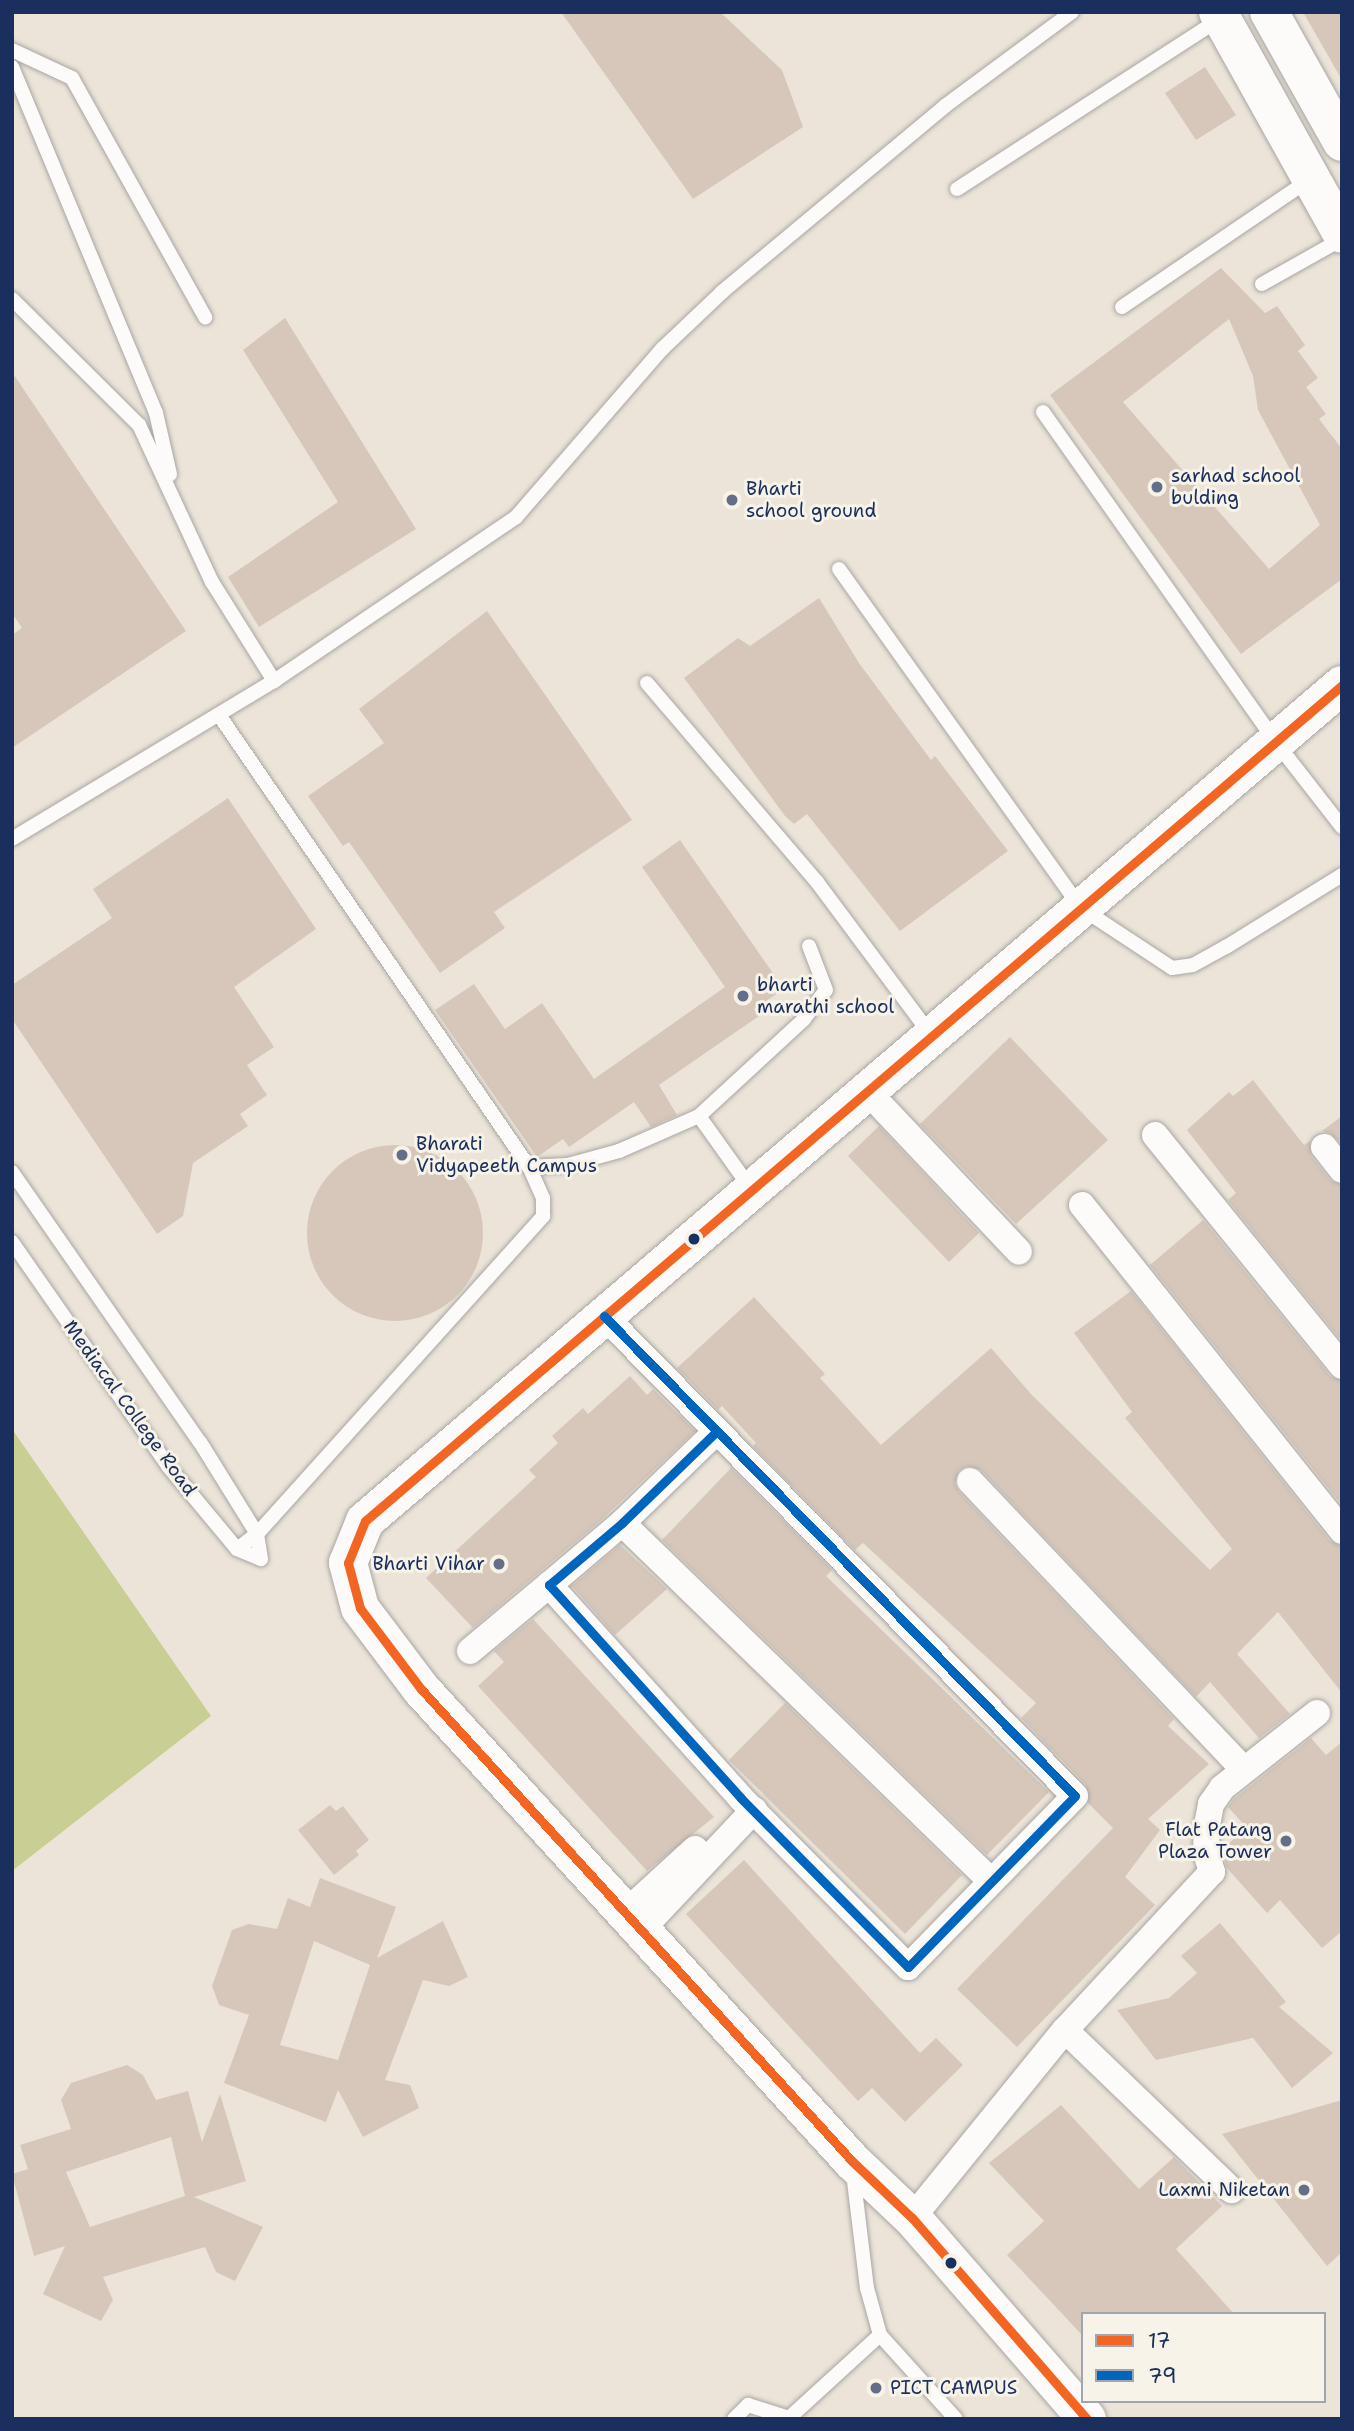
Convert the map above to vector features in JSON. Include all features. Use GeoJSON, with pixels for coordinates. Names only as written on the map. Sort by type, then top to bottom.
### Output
{"type":"FeatureCollection","features":[{"type":"Feature","properties":{"kind":"street"},"geometry":{"type":"LineString","coordinates":[[1269,12],[1342,142]]}},
{"type":"Feature","properties":{"kind":"street"},"geometry":{"type":"LineString","coordinates":[[1223,14],[1342,237]]}},
{"type":"Feature","properties":{"kind":"street"},"geometry":{"type":"LineString","coordinates":[[1087,2419],[912,2218],[852,2161],[421,1689],[359,1608],[348,1563],[365,1521],[1342,685]]}},
{"type":"Feature","properties":{"kind":"street"},"geometry":{"type":"LineString","coordinates":[[867,1091],[1019,1252]]}},
{"type":"Feature","properties":{"kind":"street"},"geometry":{"type":"LineString","coordinates":[[1155,1135],[1342,1366]]}},
{"type":"Feature","properties":{"kind":"street"},"geometry":{"type":"LineString","coordinates":[[1324,1147],[1342,1170]]}},
{"type":"Feature","properties":{"kind":"street"},"geometry":{"type":"LineString","coordinates":[[1082,1205],[1342,1531]]}},
{"type":"Feature","properties":{"kind":"street"},"geometry":{"type":"LineString","coordinates":[[549,1585],[747,1804],[908,1967],[1075,1796],[604,1316]]}},
{"type":"Feature","properties":{"kind":"street"},"geometry":{"type":"LineString","coordinates":[[470,1651],[622,1523],[716,1432]]}},
{"type":"Feature","properties":{"kind":"street"},"geometry":{"type":"LineString","coordinates":[[970,1481],[1244,1770]]}},
{"type":"Feature","properties":{"kind":"street"},"geometry":{"type":"LineString","coordinates":[[622,1523],[991,1881]]}},
{"type":"Feature","properties":{"kind":"street"},"geometry":{"type":"LineString","coordinates":[[912,2218],[1065,2030],[1212,1872],[1206,1852],[1211,1804],[1244,1770],[1317,1713]]}},
{"type":"Feature","properties":{"kind":"street"},"geometry":{"type":"LineString","coordinates":[[633,1921],[747,1804]]}},
{"type":"Feature","properties":{"kind":"street"},"geometry":{"type":"LineString","coordinates":[[1065,2030],[1231,2190]]}},
{"type":"Feature","properties":{"kind":"lane"},"geometry":{"type":"LineString","coordinates":[[12,839],[274,681],[516,517],[662,349],[722,292],[944,106],[1072,12]]}},
{"type":"Feature","properties":{"kind":"lane"},"geometry":{"type":"LineString","coordinates":[[957,189],[1223,14]]}},
{"type":"Feature","properties":{"kind":"lane"},"geometry":{"type":"LineString","coordinates":[[12,50],[72,78],[205,317]]}},
{"type":"Feature","properties":{"kind":"lane"},"geometry":{"type":"LineString","coordinates":[[12,67],[156,413],[176,502]]}},
{"type":"Feature","properties":{"kind":"lane"},"geometry":{"type":"LineString","coordinates":[[1122,307],[1310,179]]}},
{"type":"Feature","properties":{"kind":"lane"},"geometry":{"type":"LineString","coordinates":[[1262,284],[1342,237]]}},
{"type":"Feature","properties":{"kind":"lane"},"geometry":{"type":"LineString","coordinates":[[12,299],[139,425],[212,582],[274,681]]}},
{"type":"Feature","properties":{"kind":"lane"},"geometry":{"type":"LineString","coordinates":[[1043,411],[1275,741],[1342,827]]}},
{"type":"Feature","properties":{"kind":"lane"},"geometry":{"type":"LineString","coordinates":[[839,569],[1081,908],[1172,968],[1193,965],[1226,947],[1342,875]]}},
{"type":"Feature","properties":{"kind":"lane"},"geometry":{"type":"LineString","coordinates":[[648,683],[817,882],[932,1036]]}},
{"type":"Feature","properties":{"kind":"lane"},"geometry":{"type":"LineString","coordinates":[[219,715],[529,1167],[544,1198],[543,1216],[257,1534],[237,1549]]}},
{"type":"Feature","properties":{"kind":"lane"},"geometry":{"type":"LineString","coordinates":[[529,1167],[568,1165],[619,1151],[699,1116],[804,1019],[826,990],[809,946]]}},
{"type":"Feature","properties":{"kind":"lane"},"geometry":{"type":"LineString","coordinates":[[699,1116],[751,1190]]}},
{"type":"Feature","properties":{"kind":"lane"},"geometry":{"type":"LineString","coordinates":[[12,1172],[200,1442],[257,1534]]}},
{"type":"Feature","properties":{"kind":"lane","name":"Mediacal College Road"},"geometry":{"type":"LineString","coordinates":[[12,1242],[168,1466],[237,1549],[261,1559],[257,1534]]}},
{"type":"Feature","properties":{"kind":"lane"},"geometry":{"type":"LineString","coordinates":[[852,2161],[867,2288],[880,2335],[956,2419]]}},
{"type":"Feature","properties":{"kind":"lane"},"geometry":{"type":"LineString","coordinates":[[734,2419],[748,2405],[789,2418],[880,2335]]}},
{"type":"Feature","properties":{"kind":"green space"},"geometry":{"type":"Polygon","coordinates":[[[12,1429],[211,1716],[12,1871],[12,1429]]]}},
{"type":"Feature","properties":{"kind":"building"},"geometry":{"type":"Polygon","coordinates":[[[561,12],[720,12],[782,70],[803,127],[693,199],[561,12]]]}},
{"type":"Feature","properties":{"kind":"building"},"geometry":{"type":"Polygon","coordinates":[[[1303,12],[1342,12],[1342,80],[1303,12]]]}},
{"type":"Feature","properties":{"kind":"building"},"geometry":{"type":"Polygon","coordinates":[[[1205,67],[1236,115],[1196,140],[1165,93],[1205,67]]]}},
{"type":"Feature","properties":{"kind":"building","name":"sarhad school bulding"},"geometry":{"type":"Polygon","coordinates":[[[1221,268],[1265,313],[1277,306],[1305,345],[1298,351],[1318,378],[1306,387],[1326,414],[1319,419],[1342,449],[1342,579],[1241,654],[1050,395],[1221,268]],[[1229,319],[1123,402],[1269,569],[1320,525],[1258,410],[1253,376],[1229,319]]]}},
{"type":"Feature","properties":{"kind":"building"},"geometry":{"type":"Polygon","coordinates":[[[285,318],[416,529],[259,627],[228,577],[338,502],[243,350],[285,318]]]}},
{"type":"Feature","properties":{"kind":"building"},"geometry":{"type":"Polygon","coordinates":[[[12,372],[186,631],[12,748],[12,635],[22,628],[12,613],[12,372]]]}},
{"type":"Feature","properties":{"kind":"building"},"geometry":{"type":"Polygon","coordinates":[[[819,598],[859,663],[931,760],[935,756],[1008,851],[900,931],[807,814],[794,824],[785,816],[684,678],[738,638],[750,646],[819,598]]]}},
{"type":"Feature","properties":{"kind":"building"},"geometry":{"type":"Polygon","coordinates":[[[487,611],[632,820],[494,912],[505,928],[440,973],[349,842],[343,846],[308,796],[384,743],[359,709],[487,611]]]}},
{"type":"Feature","properties":{"kind":"building"},"geometry":{"type":"Polygon","coordinates":[[[228,798],[316,929],[234,987],[274,1047],[247,1065],[267,1095],[240,1114],[248,1126],[193,1163],[183,1216],[157,1234],[12,1019],[12,985],[112,918],[93,889],[228,798]]]}},
{"type":"Feature","properties":{"kind":"building","name":"bharti marathi school"},"geometry":{"type":"Polygon","coordinates":[[[680,840],[784,989],[754,1009],[759,1016],[659,1085],[677,1115],[651,1127],[634,1102],[569,1147],[563,1139],[537,1157],[435,1010],[474,984],[505,1029],[542,1003],[594,1079],[725,987],[642,867],[680,840]]]}},
{"type":"Feature","properties":{"kind":"building"},"geometry":{"type":"Polygon","coordinates":[[[1010,1037],[1108,1140],[1016,1224],[920,1124],[1010,1037]]]}},
{"type":"Feature","properties":{"kind":"building"},"geometry":{"type":"Polygon","coordinates":[[[1253,1080],[1304,1145],[1310,1141],[1311,1156],[1330,1180],[1342,1185],[1342,1341],[1228,1200],[1236,1193],[1187,1130],[1229,1092],[1233,1096],[1253,1080]]]}},
{"type":"Feature","properties":{"kind":"building"},"geometry":{"type":"Polygon","coordinates":[[[1342,1116],[1342,1144],[1330,1133],[1322,1131],[1342,1116]]]}},
{"type":"Feature","properties":{"kind":"building"},"geometry":{"type":"Polygon","coordinates":[[[879,1126],[979,1233],[949,1262],[848,1156],[879,1126]]]}},
{"type":"Feature","properties":{"kind":"building"},"geometry":{"type":"Polygon","coordinates":[[[395,1145],[429,1152],[457,1171],[476,1199],[483,1233],[476,1267],[457,1295],[429,1314],[395,1321],[361,1314],[333,1295],[314,1267],[307,1233],[314,1199],[333,1171],[361,1152],[395,1145]]]}},
{"type":"Feature","properties":{"kind":"building"},"geometry":{"type":"Polygon","coordinates":[[[1203,1220],[1330,1376],[1342,1381],[1342,1505],[1150,1265],[1203,1220]]]}},
{"type":"Feature","properties":{"kind":"building"},"geometry":{"type":"Polygon","coordinates":[[[1131,1291],[1330,1541],[1342,1546],[1342,1693],[1278,1612],[1237,1654],[1290,1714],[1259,1738],[1210,1682],[1196,1697],[981,1470],[967,1466],[959,1470],[955,1484],[959,1492],[1174,1719],[1168,1726],[1209,1764],[1148,1819],[1160,1830],[1125,1877],[1155,1905],[1017,2047],[957,1989],[1113,1828],[1088,1803],[1086,1785],[1021,1718],[1036,1703],[863,1543],[855,1550],[753,1446],[756,1443],[722,1406],[718,1410],[677,1368],[754,1297],[825,1374],[820,1378],[881,1445],[991,1348],[1032,1395],[1210,1570],[1232,1549],[1125,1418],[1132,1412],[1074,1333],[1131,1291]]]}},
{"type":"Feature","properties":{"kind":"building"},"geometry":{"type":"Polygon","coordinates":[[[630,1376],[647,1395],[653,1389],[695,1431],[600,1521],[473,1628],[426,1578],[536,1477],[529,1470],[558,1443],[552,1436],[583,1408],[588,1414],[630,1376]]]}},
{"type":"Feature","properties":{"kind":"building"},"geometry":{"type":"Polygon","coordinates":[[[731,1468],[832,1570],[826,1576],[1049,1792],[987,1855],[662,1540],[731,1468]]]}},
{"type":"Feature","properties":{"kind":"building"},"geometry":{"type":"Polygon","coordinates":[[[620,1545],[667,1589],[615,1635],[572,1586],[620,1545]]]}},
{"type":"Feature","properties":{"kind":"building"},"geometry":{"type":"Polygon","coordinates":[[[533,1619],[714,1817],[647,1871],[478,1686],[504,1662],[494,1651],[533,1619]]]}},
{"type":"Feature","properties":{"kind":"building"},"geometry":{"type":"Polygon","coordinates":[[[785,1703],[962,1875],[905,1934],[729,1760],[785,1703]]]}},
{"type":"Feature","properties":{"kind":"building","name":"Flat Patang Plaza Tower"},"geometry":{"type":"Polygon","coordinates":[[[1311,1738],[1326,1755],[1342,1742],[1342,1931],[1322,1948],[1280,1900],[1267,1913],[1227,1868],[1222,1850],[1246,1827],[1228,1807],[1234,1799],[1311,1738]]]}},
{"type":"Feature","properties":{"kind":"building"},"geometry":{"type":"Polygon","coordinates":[[[330,1805],[336,1811],[343,1806],[369,1840],[356,1851],[359,1855],[334,1875],[298,1830],[330,1805]]]}},
{"type":"Feature","properties":{"kind":"building"},"geometry":{"type":"Polygon","coordinates":[[[744,1860],[920,2053],[936,2038],[963,2065],[905,2122],[872,2088],[858,2101],[686,1914],[744,1860]]]}},
{"type":"Feature","properties":{"kind":"building"},"geometry":{"type":"Polygon","coordinates":[[[320,1878],[396,1907],[377,1958],[443,1921],[468,1977],[449,1986],[423,1980],[385,2080],[410,2085],[419,2108],[363,2137],[338,2090],[326,2122],[224,2083],[249,2015],[219,2005],[212,1986],[232,1930],[249,1924],[277,1929],[288,1898],[310,1907],[320,1878]],[[314,1941],[280,2045],[338,2060],[370,1965],[314,1941]]]}},
{"type":"Feature","properties":{"kind":"building"},"geometry":{"type":"Polygon","coordinates":[[[1220,1923],[1286,2002],[1279,2007],[1333,2053],[1292,2088],[1253,2038],[1156,2060],[1117,2010],[1169,1998],[1197,1973],[1181,1956],[1220,1923]]]}},
{"type":"Feature","properties":{"kind":"building"},"geometry":{"type":"Polygon","coordinates":[[[127,2065],[143,2075],[156,2100],[188,2091],[202,2142],[220,2094],[246,2181],[194,2197],[263,2227],[235,2281],[216,2272],[205,2247],[103,2277],[113,2300],[101,2321],[43,2294],[65,2246],[34,2256],[12,2174],[28,2169],[20,2145],[71,2129],[61,2100],[71,2083],[127,2065]],[[171,2137],[66,2172],[90,2227],[185,2196],[171,2137]]]}},
{"type":"Feature","properties":{"kind":"building","name":"Laxmi Niketan"},"geometry":{"type":"Polygon","coordinates":[[[1342,2100],[1342,2252],[1327,2266],[1222,2134],[1342,2100]]]}},
{"type":"Feature","properties":{"kind":"building"},"geometry":{"type":"Polygon","coordinates":[[[1061,2105],[1139,2189],[1174,2157],[1222,2206],[1176,2249],[1232,2312],[1081,2312],[1081,2334],[1007,2255],[1044,2221],[989,2163],[1061,2105]]]}},
{"type":"Feature","properties":{"kind":"transit line","name":"17"},"geometry":{"type":"LineString","coordinates":[[1087,2419],[912,2218],[852,2161],[421,1689],[360,1608],[348,1563],[365,1521],[1342,685]]}},
{"type":"Feature","properties":{"kind":"transit line","name":"79"},"geometry":{"type":"LineString","coordinates":[[604,1316],[1075,1796],[908,1967],[741,1798],[549,1585],[622,1523],[716,1432]]}},
{"type":"Feature","properties":{"kind":"place","name":"sarhad school bulding"},"geometry":{"type":"Point","coordinates":[1157,487]}},
{"type":"Feature","properties":{"kind":"place","name":"Bharti school ground"},"geometry":{"type":"Point","coordinates":[732,500]}},
{"type":"Feature","properties":{"kind":"place","name":"bharti marathi school"},"geometry":{"type":"Point","coordinates":[743,996]}},
{"type":"Feature","properties":{"kind":"place","name":"Bharati Vidyapeeth Campus"},"geometry":{"type":"Point","coordinates":[402,1155]}},
{"type":"Feature","properties":{"kind":"place","name":"Bharti Vihar"},"geometry":{"type":"Point","coordinates":[499,1564]}},
{"type":"Feature","properties":{"kind":"place","name":"Flat Patang Plaza Tower"},"geometry":{"type":"Point","coordinates":[1286,1841]}},
{"type":"Feature","properties":{"kind":"place","name":"Laxmi Niketan"},"geometry":{"type":"Point","coordinates":[1304,2190]}},
{"type":"Feature","properties":{"kind":"place","name":"PICT CAMPUS"},"geometry":{"type":"Point","coordinates":[876,2388]}}]}
